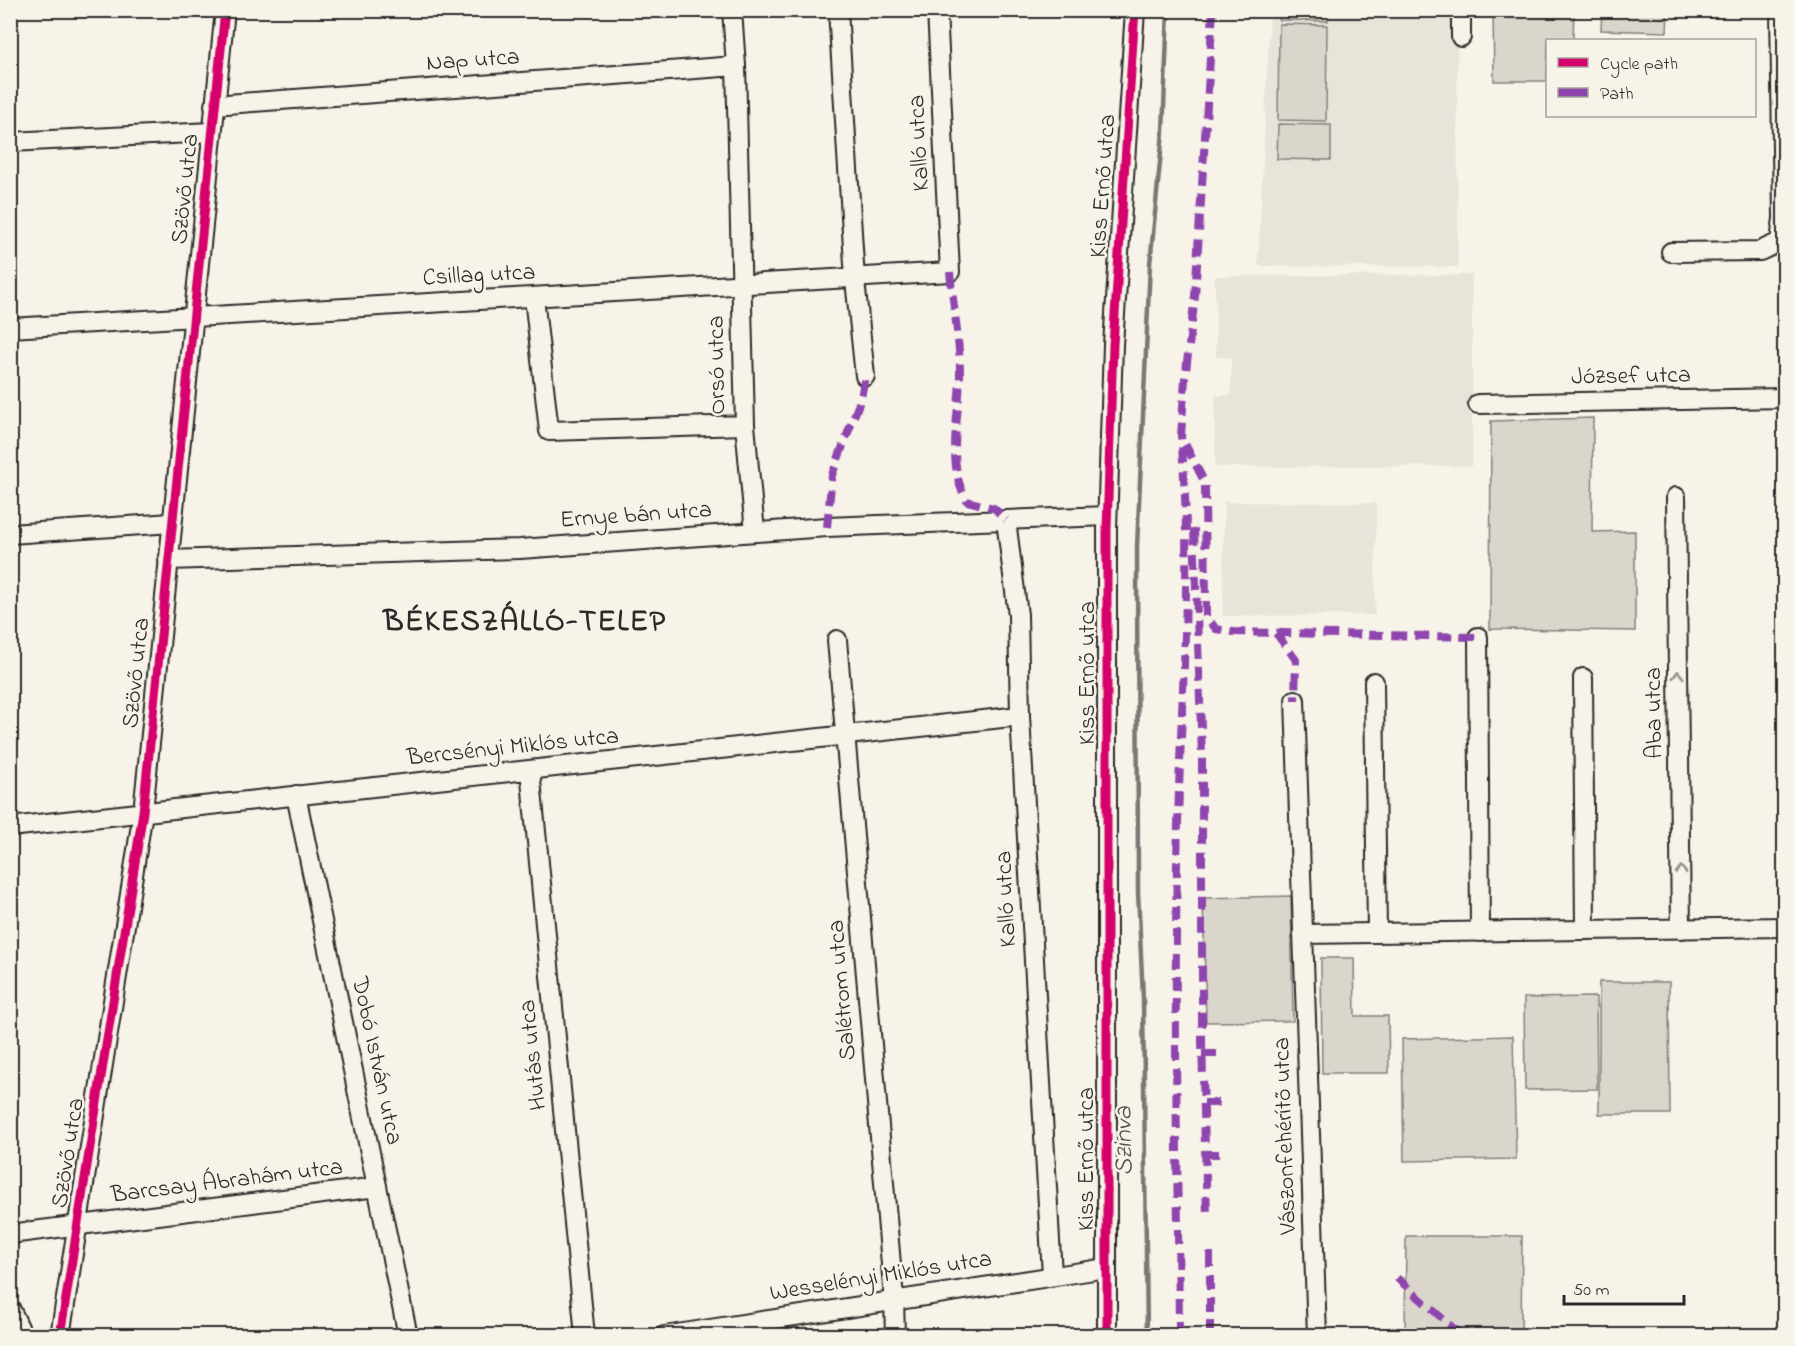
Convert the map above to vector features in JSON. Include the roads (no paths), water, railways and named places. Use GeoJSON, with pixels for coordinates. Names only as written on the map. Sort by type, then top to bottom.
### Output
{"type":"FeatureCollection","features":[{"type":"Feature","properties":{"kind":"street","name":"Szövő utca"},"geometry":{"type":"LineString","coordinates":[[60,1335],[143,812],[225,10]]}},
{"type":"Feature","properties":{"kind":"street","name":"Orsó utca"},"geometry":{"type":"LineString","coordinates":[[534,297],[549,431],[745,425],[736,66],[732,10]]}},
{"type":"Feature","properties":{"kind":"street"},"geometry":{"type":"LineString","coordinates":[[838,10],[855,280],[865,376]]}},
{"type":"Feature","properties":{"kind":"street","name":"Kalló utca"},"geometry":{"type":"LineString","coordinates":[[937,10],[950,272]]}},
{"type":"Feature","properties":{"kind":"street","name":"Kiss Ernő utca"},"geometry":{"type":"LineString","coordinates":[[1107,1335],[1107,516],[1113,345],[1135,10]]}},
{"type":"Feature","properties":{"kind":"street"},"geometry":{"type":"LineString","coordinates":[[1461,10],[1461,37]]}},
{"type":"Feature","properties":{"kind":"street"},"geometry":{"type":"LineString","coordinates":[[1671,252],[1760,251],[1780,242],[1784,218],[1780,10]]}},
{"type":"Feature","properties":{"kind":"street","name":"Nap utca"},"geometry":{"type":"LineString","coordinates":[[214,105],[736,66]]}},
{"type":"Feature","properties":{"kind":"street"},"geometry":{"type":"LineString","coordinates":[[10,142],[212,132]]}},
{"type":"Feature","properties":{"kind":"street","name":"Csillag utca"},"geometry":{"type":"LineString","coordinates":[[10,328],[855,280],[950,272]]}},
{"type":"Feature","properties":{"kind":"street","name":"József utca"},"geometry":{"type":"LineString","coordinates":[[1478,405],[1785,398]]}},
{"type":"Feature","properties":{"kind":"street"},"geometry":{"type":"LineString","coordinates":[[745,425],[755,532]]}},
{"type":"Feature","properties":{"kind":"street","name":"Aba utca"},"geometry":{"type":"LineString","coordinates":[[1676,497],[1681,929]]}},
{"type":"Feature","properties":{"kind":"street","name":"Ernye bán utca"},"geometry":{"type":"LineString","coordinates":[[168,560],[520,549],[755,532],[1107,516]]}},
{"type":"Feature","properties":{"kind":"street","name":"Kalló utca"},"geometry":{"type":"LineString","coordinates":[[1006,520],[1018,615],[1020,716],[1052,1275]]}},
{"type":"Feature","properties":{"kind":"street"},"geometry":{"type":"LineString","coordinates":[[10,534],[172,523]]}},
{"type":"Feature","properties":{"kind":"street"},"geometry":{"type":"LineString","coordinates":[[1478,637],[1479,932]]}},
{"type":"Feature","properties":{"kind":"street","name":"Salétrom utca"},"geometry":{"type":"LineString","coordinates":[[837,640],[894,1299],[895,1335]]}},
{"type":"Feature","properties":{"kind":"street"},"geometry":{"type":"LineString","coordinates":[[1583,678],[1585,930]]}},
{"type":"Feature","properties":{"kind":"street"},"geometry":{"type":"LineString","coordinates":[[1374,682],[1377,933]]}},
{"type":"Feature","properties":{"kind":"street"},"geometry":{"type":"LineString","coordinates":[[1295,700],[1302,934],[1785,927]]}},
{"type":"Feature","properties":{"kind":"street","name":"Bercsényi Miklós utca"},"geometry":{"type":"LineString","coordinates":[[10,827],[1020,716]]}},
{"type":"Feature","properties":{"kind":"street","name":"Hutás utca"},"geometry":{"type":"LineString","coordinates":[[530,770],[585,1335]]}},
{"type":"Feature","properties":{"kind":"street","name":"Dobó István utca"},"geometry":{"type":"LineString","coordinates":[[296,795],[408,1335]]}},
{"type":"Feature","properties":{"kind":"street","name":"Vászonfehérítő utca"},"geometry":{"type":"LineString","coordinates":[[1302,934],[1317,1335]]}},
{"type":"Feature","properties":{"kind":"street","name":"Barcsay Ábrahám utca"},"geometry":{"type":"LineString","coordinates":[[10,1234],[377,1187]]}},
{"type":"Feature","properties":{"kind":"street","name":"Wesselényi Miklós utca"},"geometry":{"type":"LineString","coordinates":[[664,1335],[1107,1268]]}},
{"type":"Feature","properties":{"kind":"street"},"geometry":{"type":"LineString","coordinates":[[10,1308],[23,1335]]}},
{"type":"Feature","properties":{"kind":"waterway","name":"Szinva"},"geometry":{"type":"LineString","coordinates":[[1147,1336],[1143,998],[1138,892],[1137,547],[1150,264],[1163,132],[1168,10]]}},
{"type":"Feature","properties":{"kind":"district","name":"BÉKESZÁLLÓ-TELEP"},"geometry":{"type":"Point","coordinates":[525,623]}}]}
